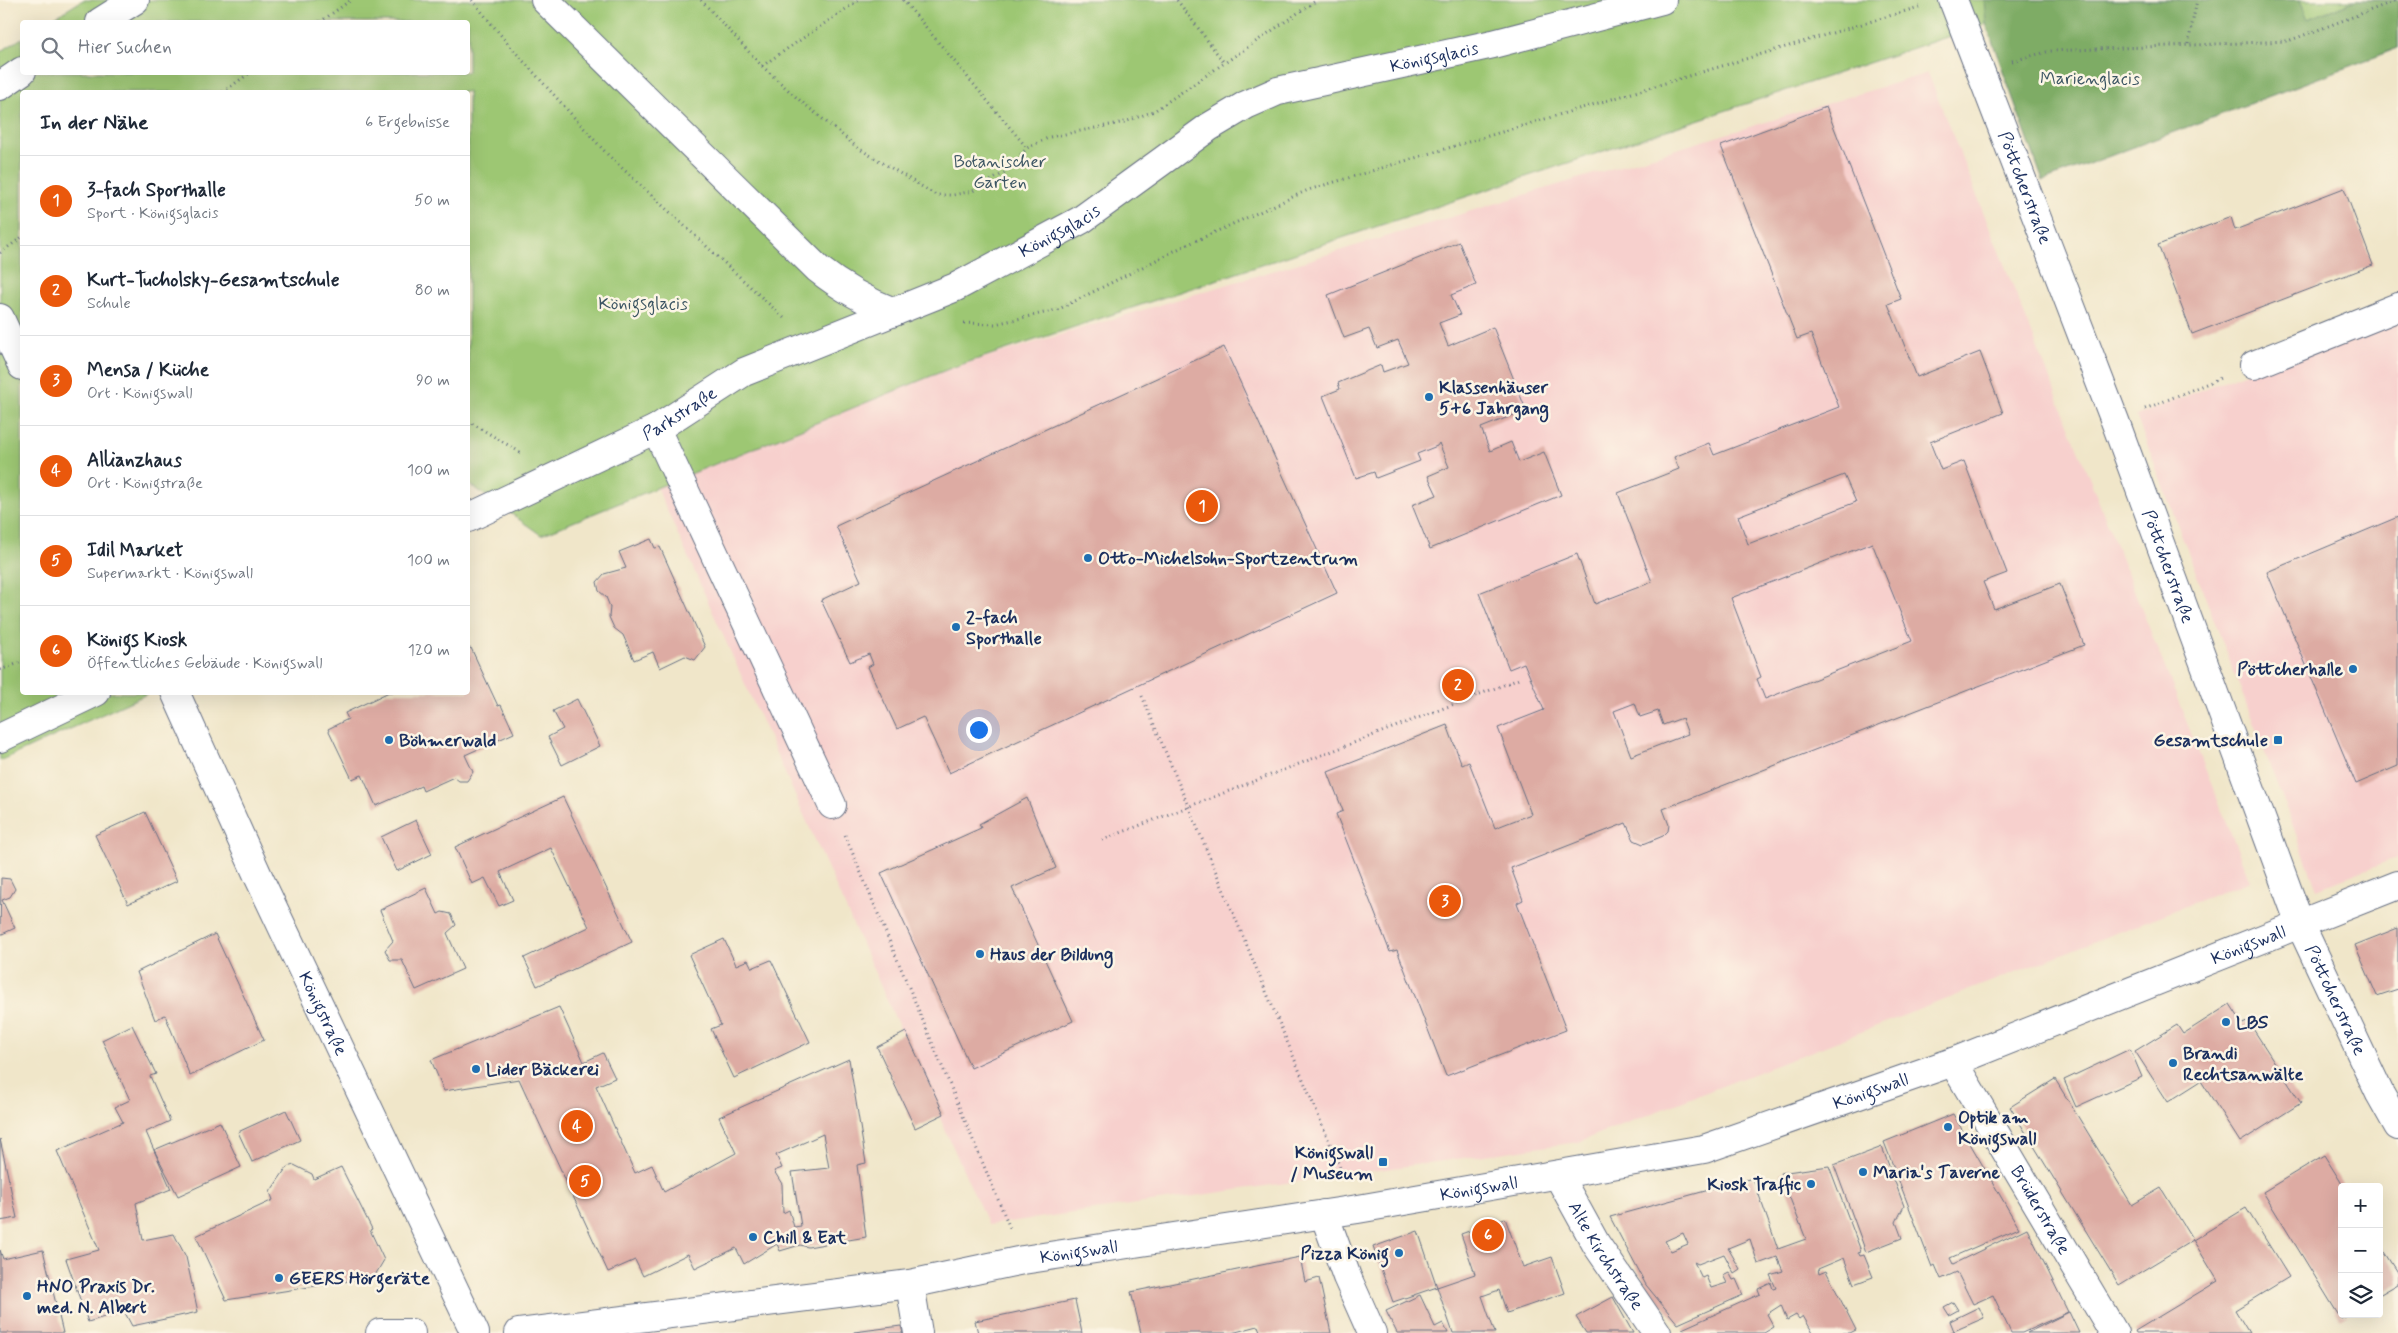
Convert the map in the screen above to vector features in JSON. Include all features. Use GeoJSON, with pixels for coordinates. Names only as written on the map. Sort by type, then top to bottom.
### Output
{"type":"FeatureCollection","features":[{"type":"Feature","properties":{"kind":"street"},"geometry":{"type":"LineString","coordinates":[[103,20],[135,0]]}},
{"type":"Feature","properties":{"kind":"street"},"geometry":{"type":"LineString","coordinates":[[545,0],[818,269],[867,302],[894,312]]}},
{"type":"Feature","properties":{"kind":"street","name":"Königsglacis"},"geometry":{"type":"LineString","coordinates":[[894,312],[956,287],[1081,220],[1209,127],[1246,105],[1278,91],[1493,44],[1662,0]]}},
{"type":"Feature","properties":{"kind":"street","name":"Pöttcherstraße"},"geometry":{"type":"LineString","coordinates":[[1953,0],[2115,421],[2300,924],[2389,1090],[2398,1126]]}},
{"type":"Feature","properties":{"kind":"street"},"geometry":{"type":"LineString","coordinates":[[0,86],[20,73]]}},
{"type":"Feature","properties":{"kind":"street"},"geometry":{"type":"LineString","coordinates":[[2254,365],[2398,307]]}},
{"type":"Feature","properties":{"kind":"street","name":"Parkstraße"},"geometry":{"type":"LineString","coordinates":[[470,517],[656,428],[744,372],[894,312]]}},
{"type":"Feature","properties":{"kind":"street"},"geometry":{"type":"LineString","coordinates":[[0,318],[20,362]]}},
{"type":"Feature","properties":{"kind":"street"},"geometry":{"type":"LineString","coordinates":[[656,428],[832,805]]}},
{"type":"Feature","properties":{"kind":"street"},"geometry":{"type":"LineString","coordinates":[[0,738],[90,695]]}},
{"type":"Feature","properties":{"kind":"street","name":"Königstraße"},"geometry":{"type":"LineString","coordinates":[[175,695],[259,878],[475,1333]]}},
{"type":"Feature","properties":{"kind":"street","name":"Königswall"},"geometry":{"type":"LineString","coordinates":[[519,1333],[910,1284],[1023,1260],[1358,1209],[1558,1176],[1704,1149],[1953,1062],[2398,886]]}},
{"type":"Feature","properties":{"kind":"street","name":"Brüderstraße"},"geometry":{"type":"LineString","coordinates":[[1953,1062],[2114,1333]]}},
{"type":"Feature","properties":{"kind":"street","name":"Alte Kirchstraße"},"geometry":{"type":"LineString","coordinates":[[1558,1176],[1596,1244],[1657,1333]]}},
{"type":"Feature","properties":{"kind":"street"},"geometry":{"type":"LineString","coordinates":[[1324,1214],[1347,1277],[1372,1333]]}},
{"type":"Feature","properties":{"kind":"street"},"geometry":{"type":"LineString","coordinates":[[910,1284],[918,1333]]}},
{"type":"Feature","properties":{"kind":"street"},"geometry":{"type":"LineString","coordinates":[[380,1333],[412,1333]]}},
{"type":"Feature","properties":{"kind":"path"},"geometry":{"type":"LineString","coordinates":[[323,20],[351,0]]}},
{"type":"Feature","properties":{"kind":"path"},"geometry":{"type":"LineString","coordinates":[[472,0],[509,45],[608,155],[788,322]]}},
{"type":"Feature","properties":{"kind":"path"},"geometry":{"type":"LineString","coordinates":[[701,0],[762,66],[797,98],[858,148],[936,195],[953,195],[972,191],[1004,174],[1027,148],[1050,136],[1125,122],[1154,111],[1317,0]]}},
{"type":"Feature","properties":{"kind":"path"},"geometry":{"type":"LineString","coordinates":[[762,66],[859,0]]}},
{"type":"Feature","properties":{"kind":"path"},"geometry":{"type":"LineString","coordinates":[[903,0],[1027,148]]}},
{"type":"Feature","properties":{"kind":"path"},"geometry":{"type":"LineString","coordinates":[[1178,0],[1225,64]]}},
{"type":"Feature","properties":{"kind":"path"},"geometry":{"type":"LineString","coordinates":[[2188,44],[2197,0]]}},
{"type":"Feature","properties":{"kind":"path"},"geometry":{"type":"LineString","coordinates":[[1978,69],[2050,51],[2288,41],[2398,0]]}},
{"type":"Feature","properties":{"kind":"path"},"geometry":{"type":"LineString","coordinates":[[960,323],[995,324],[1057,310],[1182,247],[1308,190],[1925,5]]}},
{"type":"Feature","properties":{"kind":"path"},"geometry":{"type":"LineString","coordinates":[[226,90],[247,75]]}},
{"type":"Feature","properties":{"kind":"path"},"geometry":{"type":"LineString","coordinates":[[0,253],[20,238]]}},
{"type":"Feature","properties":{"kind":"path"},"geometry":{"type":"LineString","coordinates":[[2115,421],[2254,365]]}},
{"type":"Feature","properties":{"kind":"path"},"geometry":{"type":"LineString","coordinates":[[470,422],[522,454],[530,456]]}},
{"type":"Feature","properties":{"kind":"path"},"geometry":{"type":"LineString","coordinates":[[0,670],[20,663]]}},
{"type":"Feature","properties":{"kind":"path"},"geometry":{"type":"LineString","coordinates":[[1102,840],[1519,679]]}},
{"type":"Feature","properties":{"kind":"path"},"geometry":{"type":"LineString","coordinates":[[1142,696],[1358,1209]]}},
{"type":"Feature","properties":{"kind":"path"},"geometry":{"type":"LineString","coordinates":[[832,805],[1023,1260]]}},
{"type":"Feature","properties":{"kind":"shaded area"},"geometry":{"type":"Polygon","coordinates":[[[1928,73],[2250,881],[1578,1142],[988,1225],[657,488],[951,368],[1928,73]]]}},
{"type":"Feature","properties":{"kind":"shaded area"},"geometry":{"type":"Polygon","coordinates":[[[2398,312],[2398,857],[2317,889],[2136,416],[2398,312]]]}},
{"type":"Feature","properties":{"kind":"green space","name":"Botanischer Garten"},"geometry":{"type":"Polygon","coordinates":[[[83,0],[2398,0],[2398,48],[2043,181],[1986,24],[951,368],[541,535],[470,484],[470,90],[20,90],[20,695],[145,695],[0,761],[0,52],[20,39],[20,75],[470,75],[470,20],[50,20],[83,0]]]}},
{"type":"Feature","properties":{"kind":"green space","name":"Marienglacis"},"geometry":{"type":"Polygon","coordinates":[[[1984,0],[2300,0],[2308,19],[2356,0],[2398,0],[2398,48],[2043,181],[1986,24],[1984,0]]]}},
{"type":"Feature","properties":{"kind":"building"},"geometry":{"type":"Polygon","coordinates":[[[1826,107],[1901,299],[1888,304],[1917,377],[1980,352],[2003,413],[1930,442],[1941,470],[1964,461],[2007,573],[1983,582],[1994,609],[2060,584],[2084,645],[1663,809],[1669,825],[1668,831],[1663,836],[1646,843],[1643,844],[1634,840],[1626,823],[1511,868],[1523,900],[1517,903],[1566,1030],[1446,1076],[1397,950],[1390,952],[1336,814],[1343,811],[1328,772],[1447,725],[1462,765],[1469,762],[1495,828],[1531,814],[1498,728],[1544,710],[1524,663],[1509,669],[1479,593],[1577,554],[1595,604],[1652,582],[1618,493],[1679,469],[1674,457],[1709,443],[1714,455],[1839,407],[1811,334],[1797,339],[1721,146],[1826,107]],[[1844,475],[1738,516],[1748,544],[1856,502],[1844,475]],[[1872,543],[1731,598],[1761,677],[1757,679],[1765,699],[1912,641],[1872,543]],[[1635,703],[1614,711],[1631,756],[1688,734],[1682,718],[1663,725],[1658,711],[1640,717],[1635,703]]]}},
{"type":"Feature","properties":{"kind":"building"},"geometry":{"type":"Polygon","coordinates":[[[2344,188],[2373,265],[2192,334],[2158,245],[2231,217],[2235,230],[2344,188]]]}},
{"type":"Feature","properties":{"kind":"building"},"geometry":{"type":"Polygon","coordinates":[[[1459,242],[1476,285],[1451,295],[1460,315],[1439,323],[1448,346],[1493,327],[1526,410],[1481,428],[1490,451],[1511,442],[1519,462],[1544,452],[1561,495],[1430,549],[1412,505],[1437,495],[1428,476],[1449,467],[1439,443],[1437,446],[1417,454],[1420,461],[1376,478],[1374,472],[1356,478],[1323,396],[1340,389],[1338,383],[1381,365],[1383,372],[1408,363],[1398,340],[1377,348],[1369,329],[1344,338],[1328,295],[1459,242]]]}},
{"type":"Feature","properties":{"kind":"building"},"geometry":{"type":"Polygon","coordinates":[[[1224,347],[1337,593],[949,773],[923,717],[897,729],[868,667],[873,664],[869,654],[850,662],[821,600],[861,581],[836,526],[1224,347]]]}},
{"type":"Feature","properties":{"kind":"building","name":"Pöttcherhalle"},"geometry":{"type":"Polygon","coordinates":[[[2398,517],[2398,766],[2356,784],[2267,572],[2398,517]]]}},
{"type":"Feature","properties":{"kind":"building"},"geometry":{"type":"Polygon","coordinates":[[[651,539],[655,548],[660,547],[705,647],[695,660],[685,656],[660,668],[653,652],[634,660],[623,635],[614,628],[609,617],[610,607],[606,597],[599,591],[597,582],[604,574],[626,568],[619,552],[651,539]]]}},
{"type":"Feature","properties":{"kind":"building"},"geometry":{"type":"Polygon","coordinates":[[[470,648],[498,706],[501,705],[514,733],[465,755],[473,772],[467,781],[459,781],[454,777],[423,791],[421,786],[376,806],[362,775],[352,779],[328,729],[348,719],[345,713],[383,695],[470,695],[470,648]]]}},
{"type":"Feature","properties":{"kind":"building"},"geometry":{"type":"Polygon","coordinates":[[[577,699],[600,746],[562,765],[548,737],[563,729],[553,711],[577,699]]]}},
{"type":"Feature","properties":{"kind":"building"},"geometry":{"type":"Polygon","coordinates":[[[563,797],[632,942],[537,986],[524,958],[589,927],[551,848],[500,872],[513,900],[499,906],[485,878],[472,884],[455,847],[563,797]]]}},
{"type":"Feature","properties":{"kind":"building","name":"Haus der Bildung"},"geometry":{"type":"Polygon","coordinates":[[[1027,798],[1056,868],[1012,888],[1073,1021],[971,1068],[881,873],[981,828],[979,824],[1027,798]]]}},
{"type":"Feature","properties":{"kind":"building"},"geometry":{"type":"Polygon","coordinates":[[[145,812],[177,881],[128,904],[95,835],[145,812]]]}},
{"type":"Feature","properties":{"kind":"building"},"geometry":{"type":"Polygon","coordinates":[[[416,820],[432,854],[397,871],[381,837],[416,820]]]}},
{"type":"Feature","properties":{"kind":"building"},"geometry":{"type":"Polygon","coordinates":[[[1,878],[10,879],[15,889],[10,897],[2,900],[15,928],[0,935],[1,878]]]}},
{"type":"Feature","properties":{"kind":"building"},"geometry":{"type":"Polygon","coordinates":[[[426,888],[438,914],[442,912],[451,914],[456,925],[447,933],[463,969],[416,990],[402,960],[390,960],[385,950],[393,941],[380,910],[426,888]]]}},
{"type":"Feature","properties":{"kind":"building"},"geometry":{"type":"Polygon","coordinates":[[[2398,928],[2398,989],[2377,996],[2355,945],[2398,928]]]}},
{"type":"Feature","properties":{"kind":"building"},"geometry":{"type":"Polygon","coordinates":[[[215,934],[264,1040],[190,1076],[165,1015],[155,1020],[137,972],[215,934]]]}},
{"type":"Feature","properties":{"kind":"building"},"geometry":{"type":"Polygon","coordinates":[[[724,939],[736,965],[748,960],[752,968],[771,960],[810,1042],[734,1078],[711,1029],[721,1025],[689,955],[724,939]]]}},
{"type":"Feature","properties":{"kind":"building"},"geometry":{"type":"Polygon","coordinates":[[[2230,1004],[2243,1024],[2248,1021],[2301,1103],[2240,1142],[2201,1081],[2168,1102],[2135,1051],[2177,1025],[2183,1034],[2230,1004]]]}},
{"type":"Feature","properties":{"kind":"building"},"geometry":{"type":"Polygon","coordinates":[[[559,1007],[584,1062],[603,1053],[615,1078],[596,1086],[635,1173],[652,1165],[664,1192],[736,1153],[719,1117],[849,1059],[866,1163],[857,1165],[866,1237],[808,1247],[800,1245],[780,1251],[777,1244],[744,1264],[736,1248],[695,1268],[688,1254],[643,1276],[635,1260],[608,1272],[519,1079],[444,1091],[431,1060],[559,1007]],[[823,1134],[776,1155],[782,1168],[774,1171],[782,1184],[783,1213],[789,1210],[794,1227],[801,1226],[792,1172],[829,1168],[823,1134]]]}},
{"type":"Feature","properties":{"kind":"building"},"geometry":{"type":"Polygon","coordinates":[[[132,1025],[156,1074],[150,1076],[170,1121],[146,1132],[171,1189],[136,1203],[143,1240],[174,1234],[186,1257],[198,1312],[132,1326],[124,1311],[88,1322],[66,1259],[99,1250],[57,1151],[123,1122],[115,1107],[130,1100],[102,1040],[132,1025]]]}},
{"type":"Feature","properties":{"kind":"building"},"geometry":{"type":"Polygon","coordinates":[[[906,1032],[944,1114],[915,1128],[877,1047],[906,1032]]]}},
{"type":"Feature","properties":{"kind":"building"},"geometry":{"type":"Polygon","coordinates":[[[2130,1049],[2142,1077],[2076,1107],[2064,1080],[2130,1049]]]}},
{"type":"Feature","properties":{"kind":"building"},"geometry":{"type":"Polygon","coordinates":[[[2055,1079],[2132,1205],[2161,1188],[2193,1240],[2119,1285],[2010,1107],[2055,1079]]]}},
{"type":"Feature","properties":{"kind":"building"},"geometry":{"type":"Polygon","coordinates":[[[286,1110],[300,1140],[252,1162],[238,1132],[286,1110]]]}},
{"type":"Feature","properties":{"kind":"building"},"geometry":{"type":"Polygon","coordinates":[[[1953,1114],[2019,1228],[1950,1258],[1953,1264],[2027,1228],[2068,1312],[2022,1333],[2011,1333],[1993,1295],[1973,1304],[1957,1272],[1941,1279],[1935,1265],[1932,1267],[1884,1142],[1953,1114]]]}},
{"type":"Feature","properties":{"kind":"building"},"geometry":{"type":"Polygon","coordinates":[[[220,1122],[241,1167],[178,1196],[154,1150],[220,1122]]]}},
{"type":"Feature","properties":{"kind":"building"},"geometry":{"type":"Polygon","coordinates":[[[0,1139],[17,1218],[0,1221],[0,1139]]]}},
{"type":"Feature","properties":{"kind":"building"},"geometry":{"type":"Polygon","coordinates":[[[1882,1147],[1904,1206],[1896,1222],[1902,1238],[1866,1252],[1834,1165],[1882,1147]]]}},
{"type":"Feature","properties":{"kind":"building"},"geometry":{"type":"Polygon","coordinates":[[[2324,1155],[2342,1183],[2338,1183],[2338,1314],[2263,1192],[2324,1155]]]}},
{"type":"Feature","properties":{"kind":"building"},"geometry":{"type":"Polygon","coordinates":[[[294,1165],[312,1174],[314,1179],[341,1167],[372,1229],[370,1230],[384,1260],[374,1277],[226,1300],[196,1236],[273,1200],[270,1192],[287,1167],[294,1165]]]}},
{"type":"Feature","properties":{"kind":"building"},"geometry":{"type":"Polygon","coordinates":[[[1829,1166],[1861,1251],[1858,1252],[1860,1256],[1864,1255],[1873,1277],[1854,1284],[1844,1258],[1818,1269],[1819,1274],[1826,1271],[1856,1330],[1850,1333],[1813,1333],[1803,1316],[1799,1319],[1796,1315],[1787,1320],[1781,1305],[1767,1314],[1774,1327],[1764,1333],[1686,1333],[1682,1329],[1760,1294],[1758,1289],[1771,1283],[1773,1289],[1776,1288],[1770,1275],[1783,1271],[1777,1257],[1758,1264],[1750,1239],[1728,1248],[1740,1269],[1734,1273],[1724,1254],[1698,1264],[1694,1262],[1702,1278],[1706,1276],[1711,1288],[1727,1283],[1723,1275],[1729,1272],[1733,1280],[1736,1279],[1743,1295],[1678,1324],[1646,1285],[1610,1217],[1753,1178],[1778,1249],[1806,1239],[1780,1173],[1829,1166]],[[1683,1233],[1665,1241],[1671,1251],[1688,1244],[1683,1233]]]}},
{"type":"Feature","properties":{"kind":"building"},"geometry":{"type":"Polygon","coordinates":[[[2246,1208],[2289,1277],[2235,1310],[2249,1333],[2136,1333],[2135,1331],[2218,1281],[2193,1240],[2246,1208]]]}},
{"type":"Feature","properties":{"kind":"building"},"geometry":{"type":"Polygon","coordinates":[[[1505,1218],[1523,1267],[1552,1257],[1565,1293],[1507,1313],[1499,1290],[1482,1296],[1495,1333],[1453,1333],[1437,1287],[1475,1274],[1461,1234],[1505,1218]]]}},
{"type":"Feature","properties":{"kind":"building"},"geometry":{"type":"Polygon","coordinates":[[[1418,1231],[1437,1287],[1393,1302],[1373,1247],[1418,1231]]]}},
{"type":"Feature","properties":{"kind":"building","name":"HNO Praxis Dr. med. N. Albert"},"geometry":{"type":"Polygon","coordinates":[[[0,1250],[3,1259],[43,1250],[63,1333],[0,1333],[0,1250]]]}},
{"type":"Feature","properties":{"kind":"building"},"geometry":{"type":"Polygon","coordinates":[[[2383,1250],[2398,1274],[2398,1284],[2383,1293],[2383,1250]]]}},
{"type":"Feature","properties":{"kind":"building"},"geometry":{"type":"Polygon","coordinates":[[[1300,1257],[1305,1282],[1319,1278],[1331,1333],[1257,1333],[1260,1331],[1258,1326],[1232,1333],[1141,1333],[1131,1292],[1300,1257]]]}},
{"type":"Feature","properties":{"kind":"building"},"geometry":{"type":"Polygon","coordinates":[[[1420,1295],[1435,1327],[1443,1323],[1448,1333],[1397,1333],[1386,1311],[1420,1295]]]}},
{"type":"Feature","properties":{"kind":"building"},"geometry":{"type":"Polygon","coordinates":[[[1613,1297],[1633,1333],[1586,1333],[1576,1317],[1613,1297]]]}},
{"type":"Feature","properties":{"kind":"building"},"geometry":{"type":"Polygon","coordinates":[[[1075,1300],[1082,1333],[978,1333],[975,1321],[1075,1300]]]}},
{"type":"Feature","properties":{"kind":"building"},"geometry":{"type":"Polygon","coordinates":[[[1953,1302],[1958,1310],[1949,1315],[1944,1307],[1953,1302]]]}},
{"type":"Feature","properties":{"kind":"building"},"geometry":{"type":"Polygon","coordinates":[[[1979,1307],[1984,1318],[1954,1331],[1950,1321],[1979,1307]]]}},
{"type":"Feature","properties":{"kind":"building"},"geometry":{"type":"Polygon","coordinates":[[[2069,1312],[2079,1333],[2027,1333],[2069,1312]]]}},
{"type":"Feature","properties":{"kind":"building"},"geometry":{"type":"Polygon","coordinates":[[[901,1326],[903,1333],[854,1333],[854,1332],[901,1326]]]}},
{"type":"Feature","properties":{"kind":"place","name":"Klassenhäuser 5+6 Jahrgang"},"geometry":{"type":"Point","coordinates":[1429,397]}},
{"type":"Feature","properties":{"kind":"place","name":"3-fach Sporthalle"},"geometry":{"type":"Point","coordinates":[1202,506]}},
{"type":"Feature","properties":{"kind":"place","name":"Otto-Michelsohn-Sportzentrum"},"geometry":{"type":"Point","coordinates":[1088,558]}},
{"type":"Feature","properties":{"kind":"place","name":"2-fach Sporthalle"},"geometry":{"type":"Point","coordinates":[956,627]}},
{"type":"Feature","properties":{"kind":"place","name":"Pöttcherhalle"},"geometry":{"type":"Point","coordinates":[2353,669]}},
{"type":"Feature","properties":{"kind":"place","name":"Kurt-Tucholsky-Gesamtschule"},"geometry":{"type":"Point","coordinates":[1458,685]}},
{"type":"Feature","properties":{"kind":"place","name":"Böhmerwald"},"geometry":{"type":"Point","coordinates":[389,740]}},
{"type":"Feature","properties":{"kind":"place","name":"Gesamtschule"},"geometry":{"type":"Point","coordinates":[2278,740]}},
{"type":"Feature","properties":{"kind":"place","name":"Mensa / Küche"},"geometry":{"type":"Point","coordinates":[1445,901]}},
{"type":"Feature","properties":{"kind":"place","name":"Haus der Bildung"},"geometry":{"type":"Point","coordinates":[980,954]}},
{"type":"Feature","properties":{"kind":"place","name":"LBS"},"geometry":{"type":"Point","coordinates":[2226,1022]}},
{"type":"Feature","properties":{"kind":"place","name":"Brandi Rechtsanwälte"},"geometry":{"type":"Point","coordinates":[2173,1063]}},
{"type":"Feature","properties":{"kind":"place","name":"Lider Bäckerei"},"geometry":{"type":"Point","coordinates":[476,1069]}},
{"type":"Feature","properties":{"kind":"place","name":"Allianzhaus"},"geometry":{"type":"Point","coordinates":[577,1126]}},
{"type":"Feature","properties":{"kind":"place","name":"Optik am Königswall"},"geometry":{"type":"Point","coordinates":[1948,1127]}},
{"type":"Feature","properties":{"kind":"place","name":"Königswall / Museum"},"geometry":{"type":"Point","coordinates":[1383,1162]}},
{"type":"Feature","properties":{"kind":"place","name":"Maria's Taverne"},"geometry":{"type":"Point","coordinates":[1863,1172]}},
{"type":"Feature","properties":{"kind":"place","name":"Idil Market"},"geometry":{"type":"Point","coordinates":[585,1181]}},
{"type":"Feature","properties":{"kind":"place","name":"Kiosk Traffic"},"geometry":{"type":"Point","coordinates":[1811,1184]}},
{"type":"Feature","properties":{"kind":"place","name":"Königs Kiosk"},"geometry":{"type":"Point","coordinates":[1488,1235]}},
{"type":"Feature","properties":{"kind":"place","name":"Chill & Eat"},"geometry":{"type":"Point","coordinates":[753,1237]}},
{"type":"Feature","properties":{"kind":"place","name":"Pizza König"},"geometry":{"type":"Point","coordinates":[1399,1253]}},
{"type":"Feature","properties":{"kind":"place","name":"GEERS Hörgeräte"},"geometry":{"type":"Point","coordinates":[279,1278]}},
{"type":"Feature","properties":{"kind":"place","name":"HNO Praxis Dr. med. N. Albert"},"geometry":{"type":"Point","coordinates":[27,1296]}}]}
